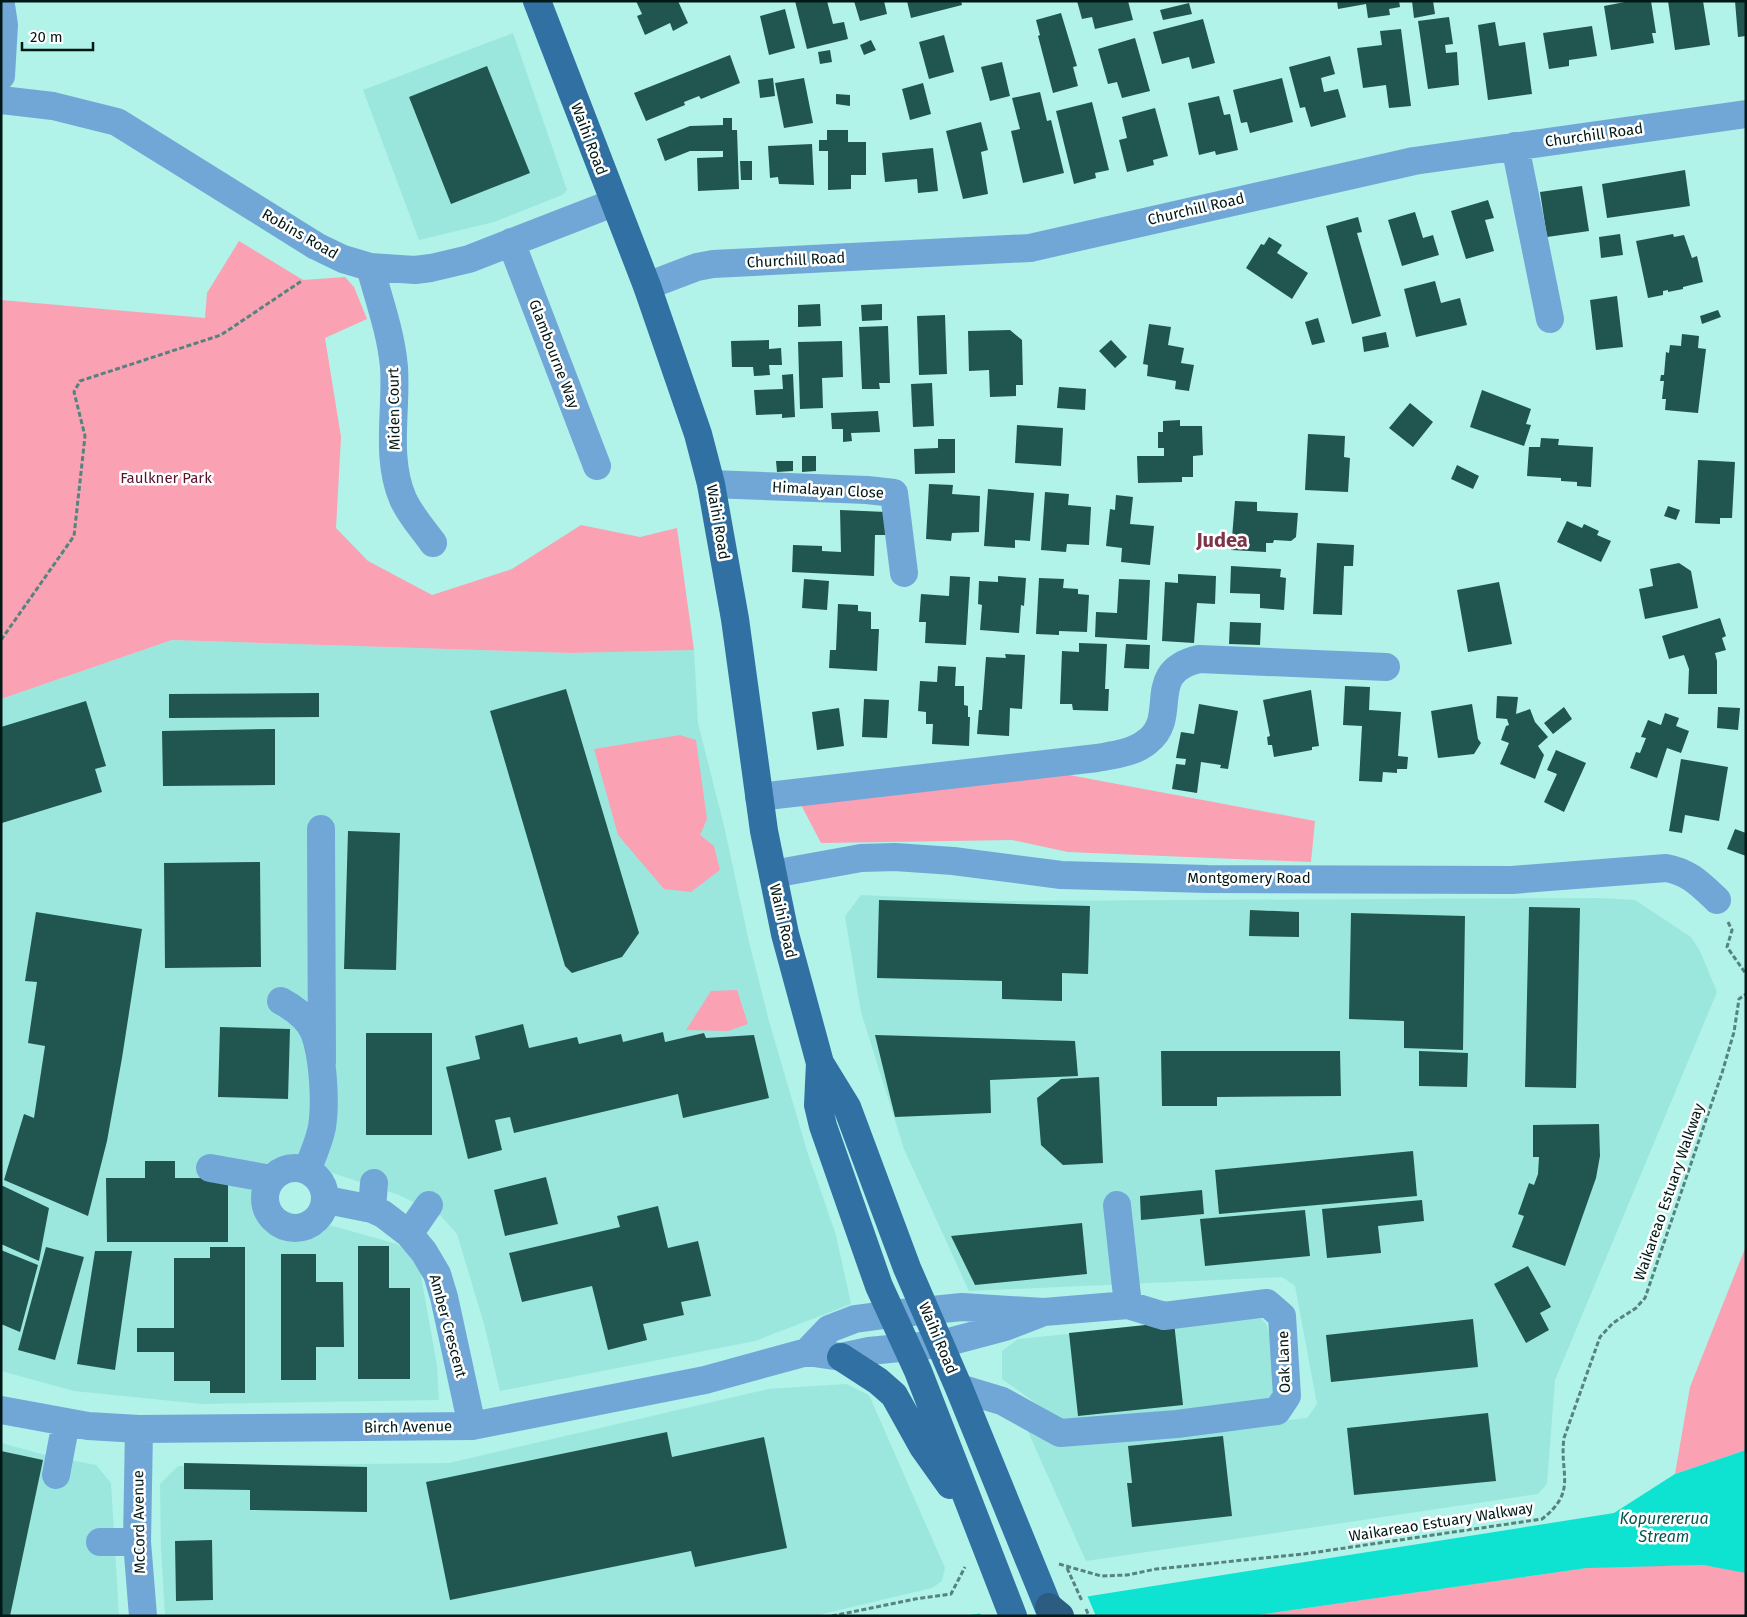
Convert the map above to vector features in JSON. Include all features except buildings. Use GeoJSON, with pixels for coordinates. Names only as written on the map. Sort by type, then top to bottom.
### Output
{"type":"FeatureCollection","features":[{"type":"Feature","properties":{"kind":"main road","name":"Waihi Road"},"geometry":{"type":"LineString","coordinates":[[538,1],[647,286],[696,425],[711,484],[735,619],[772,874],[785,934],[820,1064],[818,1105],[823,1126],[878,1284],[909,1313],[923,1346],[959,1388],[1037,1580],[1054,1613]]}},
{"type":"Feature","properties":{"kind":"main road","name":"Waihi Road"},"geometry":{"type":"LineString","coordinates":[[923,1346],[918,1372],[1013,1616]]}},
{"type":"Feature","properties":{"kind":"main road"},"geometry":{"type":"LineString","coordinates":[[841,1357],[878,1381],[894,1395],[923,1447],[973,1517]]}},
{"type":"Feature","properties":{"kind":"street"},"geometry":{"type":"LineString","coordinates":[[1,5],[4,25],[1,76]]}},
{"type":"Feature","properties":{"kind":"street","name":"Robins Road"},"geometry":{"type":"LineString","coordinates":[[1,100],[53,106],[117,122],[316,246],[342,259],[370,268],[416,270],[451,264],[614,203]]}},
{"type":"Feature","properties":{"kind":"street","name":"Churchill Road"},"geometry":{"type":"LineString","coordinates":[[647,286],[697,267],[713,264],[1030,248],[1414,161],[1746,114]]}},
{"type":"Feature","properties":{"kind":"street"},"geometry":{"type":"LineString","coordinates":[[1515,146],[1550,318]]}},
{"type":"Feature","properties":{"kind":"street","name":"Glambourne Way"},"geometry":{"type":"LineString","coordinates":[[512,242],[597,466]]}},
{"type":"Feature","properties":{"kind":"street","name":"Miden Court"},"geometry":{"type":"LineString","coordinates":[[370,268],[392,348],[394,369],[394,464],[398,484],[410,511],[433,543]]}},
{"type":"Feature","properties":{"kind":"street","name":"Himalayan Close"},"geometry":{"type":"LineString","coordinates":[[711,484],[867,490],[894,493],[904,573]]}},
{"type":"Feature","properties":{"kind":"street"},"geometry":{"type":"LineString","coordinates":[[760,797],[1097,758],[1130,751],[1148,742],[1156,734],[1171,672],[1181,665],[1199,659],[1386,667]]}},
{"type":"Feature","properties":{"kind":"street"},"geometry":{"type":"LineString","coordinates":[[307,1170],[322,1126],[320,829]]}},
{"type":"Feature","properties":{"kind":"street","name":"Montgomery Road"},"geometry":{"type":"LineString","coordinates":[[772,874],[861,858],[895,857],[953,860],[1061,875],[1198,878],[1512,880],[1666,868],[1692,876],[1717,900]]}},
{"type":"Feature","properties":{"kind":"street"},"geometry":{"type":"LineString","coordinates":[[281,1001],[293,1007],[314,1031],[322,1062]]}},
{"type":"Feature","properties":{"kind":"street"},"geometry":{"type":"LineString","coordinates":[[210,1168],[271,1178]]}},
{"type":"Feature","properties":{"kind":"street"},"geometry":{"type":"LineString","coordinates":[[288,1168],[307,1170],[322,1184],[327,1200],[315,1221],[302,1227],[287,1227],[270,1216],[266,1207],[266,1187],[271,1178],[288,1168]]}},
{"type":"Feature","properties":{"kind":"street","name":"Amber Crescent"},"geometry":{"type":"LineString","coordinates":[[327,1200],[373,1196],[424,1252],[437,1274],[450,1322],[472,1426]]}},
{"type":"Feature","properties":{"kind":"street"},"geometry":{"type":"LineString","coordinates":[[409,1234],[429,1205]]}},
{"type":"Feature","properties":{"kind":"street"},"geometry":{"type":"LineString","coordinates":[[1118,1205],[1128,1305]]}},
{"type":"Feature","properties":{"kind":"street","name":"Oak Lane"},"geometry":{"type":"LineString","coordinates":[[909,1313],[962,1307],[1044,1312],[1128,1305],[1164,1316],[1267,1303],[1282,1316],[1287,1396],[1277,1411],[1177,1424],[1060,1432],[1002,1401],[959,1388]]}},
{"type":"Feature","properties":{"kind":"street","name":"Oak Lane"},"geometry":{"type":"LineString","coordinates":[[923,1346],[1005,1327],[1044,1312]]}},
{"type":"Feature","properties":{"kind":"street"},"geometry":{"type":"LineString","coordinates":[[807,1352],[829,1329],[855,1319],[909,1313]]}},
{"type":"Feature","properties":{"kind":"street","name":"Birch Avenue"},"geometry":{"type":"LineString","coordinates":[[1,1410],[88,1426],[139,1429],[472,1426],[705,1380],[807,1352],[841,1357],[869,1351],[923,1346]]}},
{"type":"Feature","properties":{"kind":"street"},"geometry":{"type":"LineString","coordinates":[[56,1475],[66,1422]]}},
{"type":"Feature","properties":{"kind":"street","name":"McCord Avenue"},"geometry":{"type":"LineString","coordinates":[[139,1429],[138,1542],[142,1616]]}},
{"type":"Feature","properties":{"kind":"street"},"geometry":{"type":"LineString","coordinates":[[100,1542],[138,1542]]}},
{"type":"Feature","properties":{"kind":"path"},"geometry":{"type":"LineString","coordinates":[[1,640],[74,536],[85,436],[74,392],[80,381],[221,336],[303,280]]}},
{"type":"Feature","properties":{"kind":"path"},"geometry":{"type":"LineString","coordinates":[[1717,900],[1732,930],[1727,947],[1746,974]]}},
{"type":"Feature","properties":{"kind":"path","name":"Waikareao Estuary Walkway"},"geometry":{"type":"LineString","coordinates":[[1025,1548],[1067,1567],[1102,1576],[1127,1575],[1156,1569],[1304,1554],[1542,1519],[1557,1505],[1564,1490],[1566,1475],[1562,1454],[1571,1414],[1600,1337],[1612,1323],[1636,1308],[1645,1298],[1734,1032],[1739,999],[1746,994]]}},
{"type":"Feature","properties":{"kind":"path"},"geometry":{"type":"LineString","coordinates":[[832,1616],[915,1599],[951,1594],[964,1572],[967,1560]]}},
{"type":"Feature","properties":{"kind":"path"},"geometry":{"type":"LineString","coordinates":[[1067,1567],[1089,1616]]}},
{"type":"Feature","properties":{"kind":"shaded area"},"geometry":{"type":"Polygon","coordinates":[[[513,33],[567,190],[562,195],[494,222],[419,240],[363,90],[513,33]]]}},
{"type":"Feature","properties":{"kind":"shaded area"},"geometry":{"type":"Polygon","coordinates":[[[172,640],[571,653],[694,650],[698,723],[725,830],[749,942],[769,1021],[807,1151],[836,1235],[851,1304],[755,1341],[500,1391],[484,1324],[457,1234],[441,1216],[399,1195],[296,1161],[269,1183],[271,1205],[308,1219],[397,1244],[418,1259],[437,1366],[439,1400],[202,1404],[74,1391],[1,1371],[1,699],[172,640]]]}},
{"type":"Feature","properties":{"kind":"shaded area"},"geometry":{"type":"Polygon","coordinates":[[[861,895],[995,901],[1598,898],[1635,900],[1691,937],[1700,951],[1717,992],[1555,1380],[1547,1484],[1538,1494],[1086,1561],[1025,1425],[1078,1444],[1307,1418],[1317,1404],[1295,1286],[1282,1277],[969,1291],[904,1149],[861,1012],[845,916],[861,895]]]}},
{"type":"Feature","properties":{"kind":"shaded area"},"geometry":{"type":"Polygon","coordinates":[[[1258,1315],[1266,1324],[1269,1333],[1278,1393],[1271,1403],[1071,1428],[1002,1379],[1002,1351],[1018,1339],[1258,1315]]]}},
{"type":"Feature","properties":{"kind":"shaded area"},"geometry":{"type":"Polygon","coordinates":[[[846,1384],[869,1395],[945,1568],[942,1581],[932,1588],[814,1616],[165,1616],[160,1484],[178,1466],[449,1463],[768,1389],[846,1384]]]}},
{"type":"Feature","properties":{"kind":"shaded area"},"geometry":{"type":"Polygon","coordinates":[[[1,1443],[45,1455],[96,1465],[111,1483],[119,1616],[1,1616],[1,1443]]]}},
{"type":"Feature","properties":{"kind":"green space","name":"Faulkner Park"},"geometry":{"type":"Polygon","coordinates":[[[239,241],[303,280],[345,277],[354,287],[367,319],[325,338],[341,437],[336,528],[368,561],[432,595],[512,569],[581,525],[640,537],[677,528],[694,650],[571,653],[172,640],[1,699],[1,300],[205,318],[207,293],[239,241]]]}},
{"type":"Feature","properties":{"kind":"green space"},"geometry":{"type":"Polygon","coordinates":[[[680,735],[696,740],[707,819],[700,835],[714,846],[720,870],[691,892],[664,889],[618,835],[594,749],[680,735]]]}},
{"type":"Feature","properties":{"kind":"green space"},"geometry":{"type":"Polygon","coordinates":[[[1069,775],[1315,821],[1311,862],[1068,852],[1012,840],[821,843],[799,801],[1069,775]]]}},
{"type":"Feature","properties":{"kind":"green space"},"geometry":{"type":"Polygon","coordinates":[[[737,990],[748,1024],[728,1031],[686,1030],[711,991],[737,990]]]}},
{"type":"Feature","properties":{"kind":"green space"},"geometry":{"type":"Polygon","coordinates":[[[1746,1246],[1746,1450],[1675,1474],[1690,1387],[1746,1246]]]}},
{"type":"Feature","properties":{"kind":"green space"},"geometry":{"type":"Polygon","coordinates":[[[1703,1565],[1746,1572],[1746,1616],[1251,1616],[1593,1567],[1703,1565]]]}},
{"type":"Feature","properties":{"kind":"water","name":"Kopurererua Stream"},"geometry":{"type":"Polygon","coordinates":[[[1746,1450],[1746,1573],[1703,1565],[1587,1568],[1251,1616],[964,1616],[1614,1513],[1675,1474],[1746,1450]]]}},
{"type":"Feature","properties":{"kind":"pier"},"geometry":{"type":"Polygon","coordinates":[[[1086,1593],[1096,1616],[981,1616],[979,1610],[1086,1593]]]}},
{"type":"Feature","properties":{"kind":"district","name":"Judea"},"geometry":{"type":"Point","coordinates":[1222,540]}}]}
